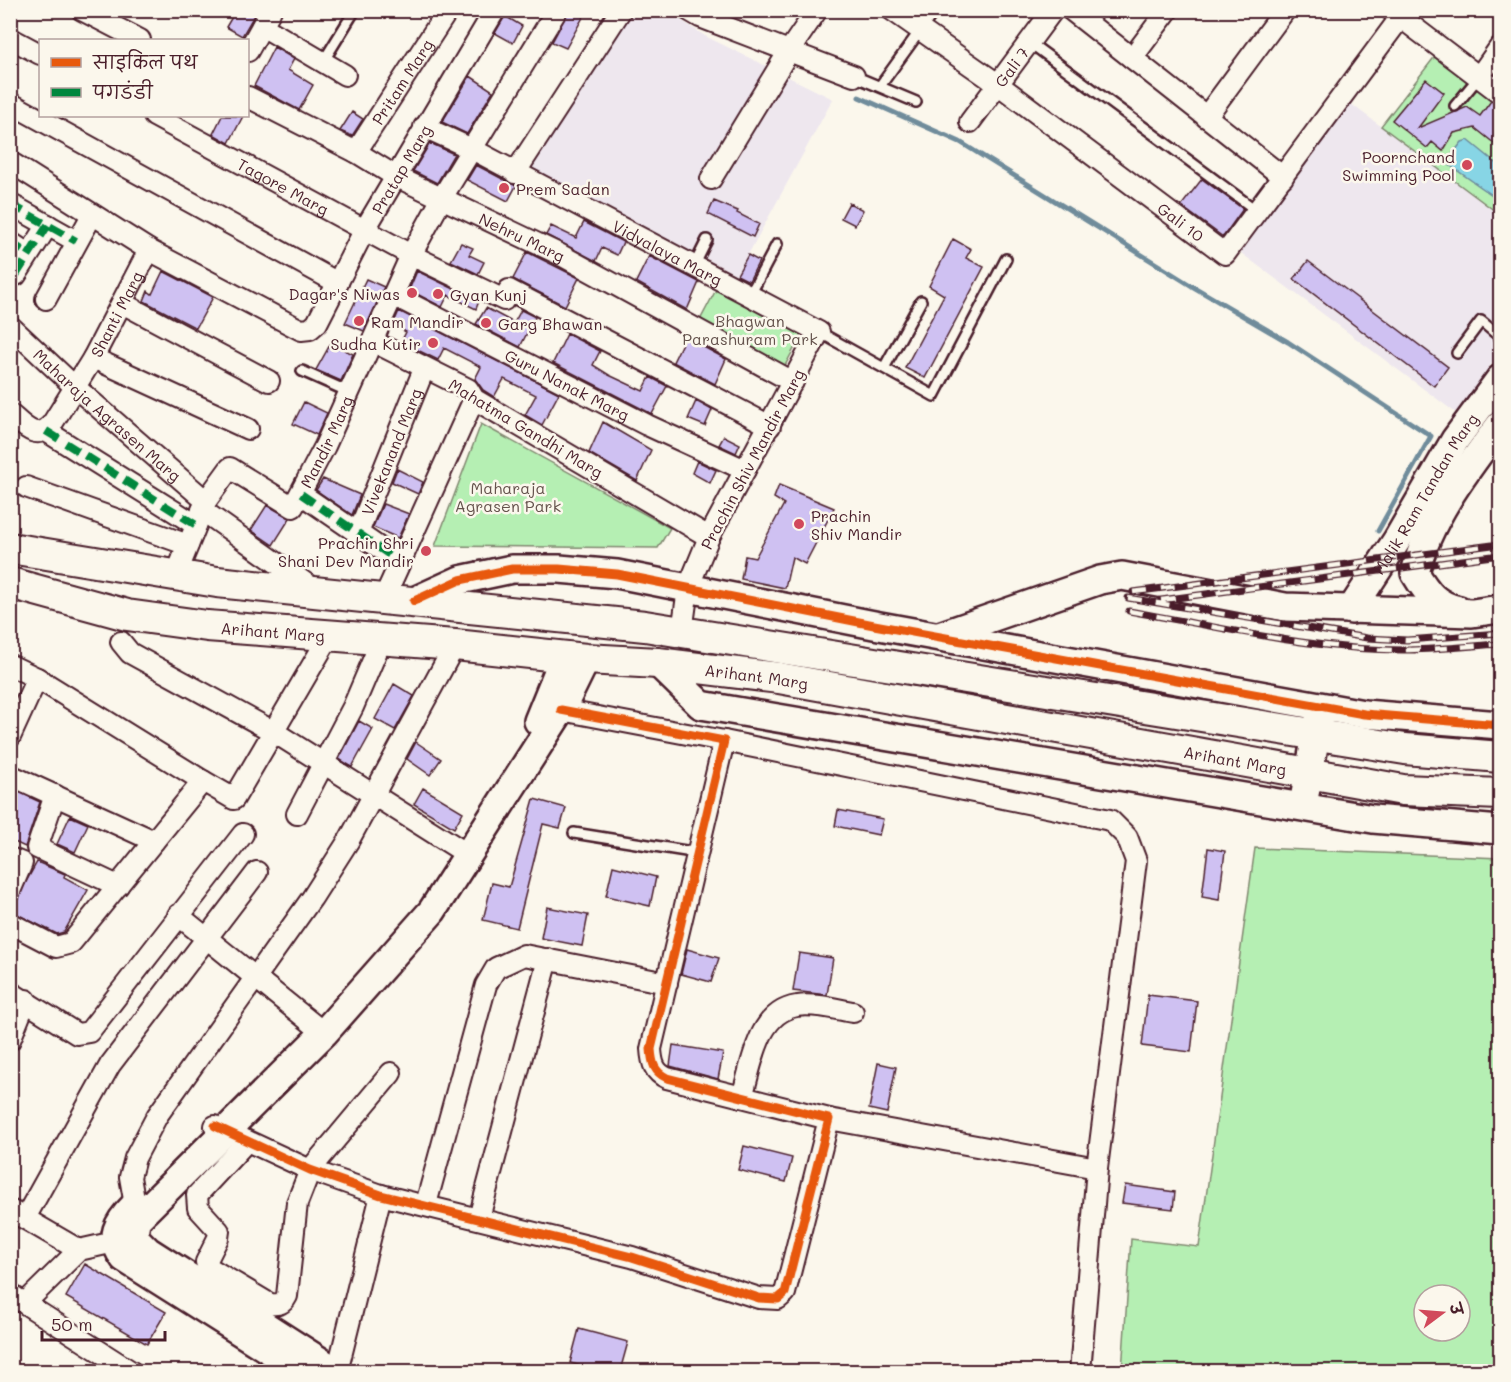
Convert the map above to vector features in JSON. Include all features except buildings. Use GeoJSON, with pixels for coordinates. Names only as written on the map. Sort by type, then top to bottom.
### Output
{"type":"FeatureCollection","features":[{"type":"Feature","properties":{"kind":"main road","name":"Arihant Marg"},"geometry":{"type":"LineString","coordinates":[[10,548],[176,575],[599,620],[1319,721],[1405,749],[1500,757]]}},
{"type":"Feature","properties":{"kind":"main road","name":"Arihant Marg"},"geometry":{"type":"LineString","coordinates":[[10,583],[128,615],[207,626],[455,645],[575,658],[658,663],[779,678],[1403,790],[1500,794]]}},
{"type":"Feature","properties":{"kind":"street"},"geometry":{"type":"LineString","coordinates":[[82,10],[138,39]]}},
{"type":"Feature","properties":{"kind":"street","name":"Pritam Marg"},"geometry":{"type":"LineString","coordinates":[[356,152],[448,10]]}},
{"type":"Feature","properties":{"kind":"street","name":"Pratap Marg"},"geometry":{"type":"LineString","coordinates":[[149,250],[301,330],[310,329],[317,323],[395,176],[495,10]]}},
{"type":"Feature","properties":{"kind":"street","name":"Mandir Marg"},"geometry":{"type":"LineString","coordinates":[[176,575],[201,512],[230,468],[293,507],[302,494],[411,255],[443,197],[557,10]]}},
{"type":"Feature","properties":{"kind":"street"},"geometry":{"type":"LineString","coordinates":[[515,173],[621,10]]}},
{"type":"Feature","properties":{"kind":"street"},"geometry":{"type":"LineString","coordinates":[[711,178],[789,51],[817,10]]}},
{"type":"Feature","properties":{"kind":"street","name":"Gali 10"},"geometry":{"type":"LineString","coordinates":[[892,10],[999,85],[1225,254],[1283,177],[1399,13]]}},
{"type":"Feature","properties":{"kind":"street","name":"Gali 7"},"geometry":{"type":"LineString","coordinates":[[970,122],[1053,10]]}},
{"type":"Feature","properties":{"kind":"street"},"geometry":{"type":"LineString","coordinates":[[1071,10],[1283,177]]}},
{"type":"Feature","properties":{"kind":"street"},"geometry":{"type":"LineString","coordinates":[[1132,58],[1168,10]]}},
{"type":"Feature","properties":{"kind":"street"},"geometry":{"type":"LineString","coordinates":[[1206,117],[1285,10]]}},
{"type":"Feature","properties":{"kind":"street"},"geometry":{"type":"LineString","coordinates":[[698,13],[855,76]]}},
{"type":"Feature","properties":{"kind":"street"},"geometry":{"type":"LineString","coordinates":[[1399,13],[1500,93]]}},
{"type":"Feature","properties":{"kind":"street"},"geometry":{"type":"LineString","coordinates":[[249,49],[266,18],[323,62],[345,75]]}},
{"type":"Feature","properties":{"kind":"street"},"geometry":{"type":"LineString","coordinates":[[10,38],[39,53]]}},
{"type":"Feature","properties":{"kind":"street"},"geometry":{"type":"LineString","coordinates":[[1479,76],[1500,47]]}},
{"type":"Feature","properties":{"kind":"street","name":"Nehru Marg"},"geometry":{"type":"LineString","coordinates":[[249,97],[356,152],[395,176],[443,197],[569,260],[793,382]]}},
{"type":"Feature","properties":{"kind":"street"},"geometry":{"type":"LineString","coordinates":[[10,103],[39,115]]}},
{"type":"Feature","properties":{"kind":"street"},"geometry":{"type":"LineString","coordinates":[[43,117],[338,283]]}},
{"type":"Feature","properties":{"kind":"street","name":"Tagore Marg"},"geometry":{"type":"LineString","coordinates":[[156,117],[411,255],[504,300],[509,290],[770,426]]}},
{"type":"Feature","properties":{"kind":"street","name":"Vidyalaya Marg"},"geometry":{"type":"LineString","coordinates":[[424,127],[472,149],[819,332]]}},
{"type":"Feature","properties":{"kind":"street"},"geometry":{"type":"LineString","coordinates":[[10,162],[149,250]]}},
{"type":"Feature","properties":{"kind":"street"},"geometry":{"type":"LineString","coordinates":[[10,204],[76,241]]}},
{"type":"Feature","properties":{"kind":"street"},"geometry":{"type":"LineString","coordinates":[[46,299],[92,214]]}},
{"type":"Feature","properties":{"kind":"street"},"geometry":{"type":"LineString","coordinates":[[16,275],[48,225]]}},
{"type":"Feature","properties":{"kind":"street"},"geometry":{"type":"LineString","coordinates":[[10,242],[28,255]]}},
{"type":"Feature","properties":{"kind":"street","name":"Shanti Marg"},"geometry":{"type":"LineString","coordinates":[[46,431],[76,388],[149,250]]}},
{"type":"Feature","properties":{"kind":"street","name":"Guru Nanak Marg"},"geometry":{"type":"LineString","coordinates":[[393,295],[647,425],[745,470]]}},
{"type":"Feature","properties":{"kind":"street"},"geometry":{"type":"LineString","coordinates":[[122,303],[269,381]]}},
{"type":"Feature","properties":{"kind":"street","name":"Maharaja Agrasen Marg"},"geometry":{"type":"LineString","coordinates":[[10,326],[201,512]]}},
{"type":"Feature","properties":{"kind":"street","name":"Prachin Shiv Mandir Marg"},"geometry":{"type":"LineString","coordinates":[[682,633],[688,588],[709,537],[819,332]]}},
{"type":"Feature","properties":{"kind":"street","name":"Mahatma Gandhi Marg"},"geometry":{"type":"LineString","coordinates":[[372,341],[468,389],[474,399],[709,537]]}},
{"type":"Feature","properties":{"kind":"street"},"geometry":{"type":"LineString","coordinates":[[93,358],[248,429]]}},
{"type":"Feature","properties":{"kind":"street","name":"Vivekanand Marg"},"geometry":{"type":"LineString","coordinates":[[358,533],[424,369]]}},
{"type":"Feature","properties":{"kind":"street","name":"Malik Ram Tandan Marg"},"geometry":{"type":"LineString","coordinates":[[1472,613],[1445,607],[1428,595],[1415,573],[1409,545],[1455,440],[1500,379]]}},
{"type":"Feature","properties":{"kind":"street"},"geometry":{"type":"LineString","coordinates":[[384,598],[474,399]]}},
{"type":"Feature","properties":{"kind":"street"},"geometry":{"type":"LineString","coordinates":[[10,414],[31,432],[46,431],[201,512],[317,591]]}},
{"type":"Feature","properties":{"kind":"street","name":"Malik Ram Tandan Marg"},"geometry":{"type":"LineString","coordinates":[[1351,610],[1448,501],[1500,425]]}},
{"type":"Feature","properties":{"kind":"street"},"geometry":{"type":"LineString","coordinates":[[26,487],[188,545]]}},
{"type":"Feature","properties":{"kind":"street"},"geometry":{"type":"LineString","coordinates":[[302,494],[400,562]]}},
{"type":"Feature","properties":{"kind":"street"},"geometry":{"type":"LineString","coordinates":[[414,601],[460,580],[512,569],[559,569],[616,574],[938,637],[1319,721],[1364,714],[1500,725]]}},
{"type":"Feature","properties":{"kind":"street"},"geometry":{"type":"LineString","coordinates":[[938,637],[1100,580],[1122,576],[1285,607],[1472,613],[1500,609]]}},
{"type":"Feature","properties":{"kind":"street"},"geometry":{"type":"LineString","coordinates":[[10,665],[37,678],[234,799],[330,635]]}},
{"type":"Feature","properties":{"kind":"street"},"geometry":{"type":"LineString","coordinates":[[297,814],[354,707],[382,639]]}},
{"type":"Feature","properties":{"kind":"street"},"geometry":{"type":"LineString","coordinates":[[121,642],[130,652],[274,732],[464,852]]}},
{"type":"Feature","properties":{"kind":"street"},"geometry":{"type":"LineString","coordinates":[[135,1205],[130,1178],[135,1158],[157,1116],[254,976],[312,898],[373,796],[455,645]]}},
{"type":"Feature","properties":{"kind":"street"},"geometry":{"type":"LineString","coordinates":[[464,852],[561,710],[575,658]]}},
{"type":"Feature","properties":{"kind":"street"},"geometry":{"type":"LineString","coordinates":[[132,1371],[18,1299],[79,1250],[125,1239],[136,1220],[229,1133],[432,911],[575,658]]}},
{"type":"Feature","properties":{"kind":"street"},"geometry":{"type":"LineString","coordinates":[[658,663],[701,705],[1373,819],[1500,830]]}},
{"type":"Feature","properties":{"kind":"street"},"geometry":{"type":"LineString","coordinates":[[10,737],[37,678]]}},
{"type":"Feature","properties":{"kind":"street"},"geometry":{"type":"LineString","coordinates":[[561,710],[1110,820],[1127,837],[1136,861],[1097,1168],[1080,1371]]}},
{"type":"Feature","properties":{"kind":"street"},"geometry":{"type":"LineString","coordinates":[[1302,807],[1319,721]]}},
{"type":"Feature","properties":{"kind":"street"},"geometry":{"type":"LineString","coordinates":[[724,741],[651,1049],[652,1061],[658,1074],[830,1119],[1097,1168]]}},
{"type":"Feature","properties":{"kind":"street"},"geometry":{"type":"LineString","coordinates":[[10,775],[154,841]]}},
{"type":"Feature","properties":{"kind":"street"},"geometry":{"type":"LineString","coordinates":[[10,923],[56,947],[64,947],[71,943],[203,781]]}},
{"type":"Feature","properties":{"kind":"street"},"geometry":{"type":"LineString","coordinates":[[54,795],[37,848],[118,886]]}},
{"type":"Feature","properties":{"kind":"street"},"geometry":{"type":"LineString","coordinates":[[10,1040],[18,996],[77,1034],[89,1032],[243,834]]}},
{"type":"Feature","properties":{"kind":"street"},"geometry":{"type":"LineString","coordinates":[[10,858],[22,863],[10,891]]}},
{"type":"Feature","properties":{"kind":"street"},"geometry":{"type":"LineString","coordinates":[[79,1250],[18,1214],[110,1065],[257,872]]}},
{"type":"Feature","properties":{"kind":"street"},"geometry":{"type":"LineString","coordinates":[[178,915],[321,1030]]}},
{"type":"Feature","properties":{"kind":"street"},"geometry":{"type":"LineString","coordinates":[[426,1204],[486,985],[496,968],[524,955],[667,983]]}},
{"type":"Feature","properties":{"kind":"street"},"geometry":{"type":"LineString","coordinates":[[479,1218],[548,959]]}},
{"type":"Feature","properties":{"kind":"street"},"geometry":{"type":"LineString","coordinates":[[742,1097],[760,1039],[768,1022],[781,1011],[811,1005],[853,1012]]}},
{"type":"Feature","properties":{"kind":"street"},"geometry":{"type":"LineString","coordinates":[[229,1133],[196,1201],[198,1208],[219,1231],[219,1238],[207,1256],[208,1267],[270,1304],[284,1302],[287,1296],[297,1203],[310,1170],[391,1073]]}},
{"type":"Feature","properties":{"kind":"street"},"geometry":{"type":"LineString","coordinates":[[229,1133],[310,1170],[381,1195],[426,1204],[632,1257],[759,1298],[778,1299],[785,1293],[830,1119]]}},
{"type":"Feature","properties":{"kind":"street"},"geometry":{"type":"LineString","coordinates":[[229,1133],[135,1205],[116,1228],[125,1239],[148,1251],[292,1362],[337,1371],[381,1195]]}},
{"type":"Feature","properties":{"kind":"lane"},"geometry":{"type":"LineString","coordinates":[[323,62],[355,10]]}},
{"type":"Feature","properties":{"kind":"lane"},"geometry":{"type":"LineString","coordinates":[[880,86],[935,10]]}},
{"type":"Feature","properties":{"kind":"lane"},"geometry":{"type":"LineString","coordinates":[[1029,42],[1257,211]]}},
{"type":"Feature","properties":{"kind":"lane"},"geometry":{"type":"LineString","coordinates":[[855,76],[916,102]]}},
{"type":"Feature","properties":{"kind":"lane"},"geometry":{"type":"LineString","coordinates":[[1455,106],[1479,76]]}},
{"type":"Feature","properties":{"kind":"lane"},"geometry":{"type":"LineString","coordinates":[[694,266],[707,240]]}},
{"type":"Feature","properties":{"kind":"lane"},"geometry":{"type":"LineString","coordinates":[[750,295],[777,244]]}},
{"type":"Feature","properties":{"kind":"lane"},"geometry":{"type":"LineString","coordinates":[[819,332],[934,396],[1006,259]]}},
{"type":"Feature","properties":{"kind":"lane"},"geometry":{"type":"LineString","coordinates":[[884,368],[921,301]]}},
{"type":"Feature","properties":{"kind":"lane"},"geometry":{"type":"LineString","coordinates":[[1456,353],[1481,321],[1500,337]]}},
{"type":"Feature","properties":{"kind":"lane"},"geometry":{"type":"LineString","coordinates":[[302,371],[349,392]]}},
{"type":"Feature","properties":{"kind":"lane"},"geometry":{"type":"LineString","coordinates":[[574,833],[698,853]]}},
{"type":"Feature","properties":{"kind":"shaded area"},"geometry":{"type":"Polygon","coordinates":[[[634,11],[667,11],[705,36],[833,99],[737,275],[529,166],[634,11]]]}},
{"type":"Feature","properties":{"kind":"shaded area"},"geometry":{"type":"Polygon","coordinates":[[[1347,101],[1500,215],[1500,352],[1456,413],[1237,250],[1347,101]]]}},
{"type":"Feature","properties":{"kind":"green space","name":"Poornchand Swimming Pool"},"geometry":{"type":"Polygon","coordinates":[[[1436,55],[1500,105],[1500,204],[1495,211],[1381,126],[1436,55]]]}},
{"type":"Feature","properties":{"kind":"green space","name":"Bhagwan Parashuram Park"},"geometry":{"type":"Polygon","coordinates":[[[717,288],[802,334],[782,371],[698,324],[717,288]]]}},
{"type":"Feature","properties":{"kind":"green space","name":"Maharaja Agrasen Park"},"geometry":{"type":"Polygon","coordinates":[[[481,424],[670,528],[658,548],[435,546],[481,424]]]}},
{"type":"Feature","properties":{"kind":"green space"},"geometry":{"type":"Polygon","coordinates":[[[1255,848],[1500,858],[1500,1371],[1122,1371],[1131,1239],[1199,1247],[1255,848]]]}},
{"type":"Feature","properties":{"kind":"water"},"geometry":{"type":"Polygon","coordinates":[[[1468,140],[1500,166],[1500,190],[1495,197],[1448,164],[1447,161],[1462,142],[1468,140]]]}},
{"type":"Feature","properties":{"kind":"waterway"},"geometry":{"type":"LineString","coordinates":[[859,97],[960,142],[1192,286],[1288,342],[1431,436],[1378,531]]}},
{"type":"Feature","properties":{"kind":"railway"},"geometry":{"type":"LineString","coordinates":[[1133,592],[1500,544]]}},
{"type":"Feature","properties":{"kind":"railway"},"geometry":{"type":"LineString","coordinates":[[1161,600],[1500,555]]}},
{"type":"Feature","properties":{"kind":"railway"},"geometry":{"type":"LineString","coordinates":[[1128,598],[1367,638],[1407,640],[1500,633]]}},
{"type":"Feature","properties":{"kind":"railway"},"geometry":{"type":"LineString","coordinates":[[1129,611],[1268,637],[1339,647],[1409,650],[1500,644]]}},
{"type":"Feature","properties":{"kind":"marked path"},"geometry":{"type":"LineString","coordinates":[[10,204],[76,241]]}},
{"type":"Feature","properties":{"kind":"marked path"},"geometry":{"type":"LineString","coordinates":[[16,275],[48,225]]}},
{"type":"Feature","properties":{"kind":"marked path"},"geometry":{"type":"LineString","coordinates":[[10,242],[28,254]]}},
{"type":"Feature","properties":{"kind":"marked path"},"geometry":{"type":"LineString","coordinates":[[46,431],[196,525]]}},
{"type":"Feature","properties":{"kind":"marked path"},"geometry":{"type":"LineString","coordinates":[[301,494],[400,562]]}},
{"type":"Feature","properties":{"kind":"cycle path"},"geometry":{"type":"LineString","coordinates":[[414,601],[460,580],[512,569],[559,569],[617,574],[874,625],[1364,714],[1500,725]]}},
{"type":"Feature","properties":{"kind":"cycle path"},"geometry":{"type":"LineString","coordinates":[[215,1126],[310,1170],[381,1195],[632,1257],[759,1298],[778,1299],[785,1293],[829,1119],[667,1078],[656,1070],[651,1054],[724,741],[561,710]]}},
{"type":"Feature","properties":{"kind":"place","name":"Poornchand Swimming Pool"},"geometry":{"type":"Point","coordinates":[1467,165]}},
{"type":"Feature","properties":{"kind":"place","name":"Prem Sadan"},"geometry":{"type":"Point","coordinates":[504,188]}},
{"type":"Feature","properties":{"kind":"place","name":"Dagar's Niwas"},"geometry":{"type":"Point","coordinates":[412,293]}},
{"type":"Feature","properties":{"kind":"place","name":"Gyan Kunj"},"geometry":{"type":"Point","coordinates":[438,294]}},
{"type":"Feature","properties":{"kind":"place","name":"Ram Mandir"},"geometry":{"type":"Point","coordinates":[359,321]}},
{"type":"Feature","properties":{"kind":"place","name":"Garg Bhawan"},"geometry":{"type":"Point","coordinates":[486,323]}},
{"type":"Feature","properties":{"kind":"place","name":"Sudha Kutir"},"geometry":{"type":"Point","coordinates":[433,343]}},
{"type":"Feature","properties":{"kind":"place","name":"Prachin Shiv Mandir"},"geometry":{"type":"Point","coordinates":[799,524]}},
{"type":"Feature","properties":{"kind":"place","name":"Prachin Shri Shani Dev Mandir"},"geometry":{"type":"Point","coordinates":[426,551]}}]}
